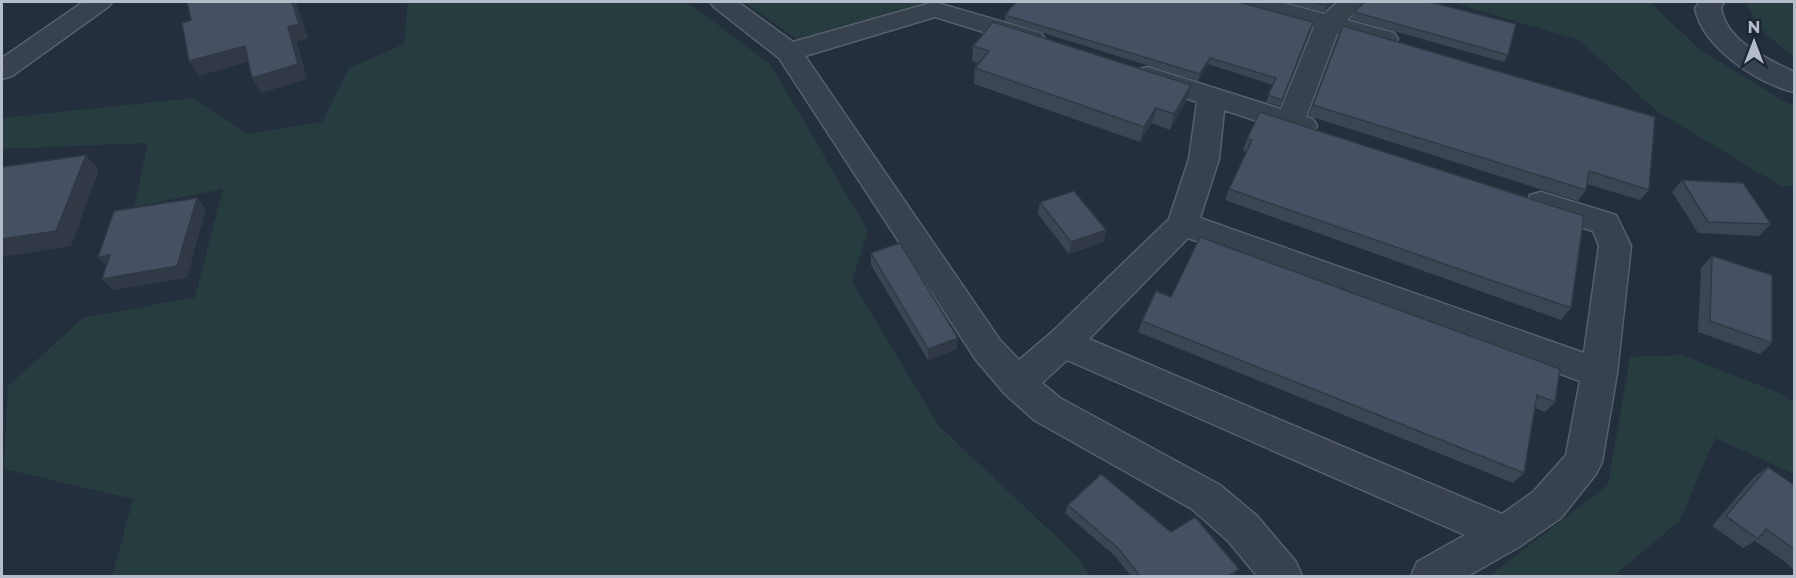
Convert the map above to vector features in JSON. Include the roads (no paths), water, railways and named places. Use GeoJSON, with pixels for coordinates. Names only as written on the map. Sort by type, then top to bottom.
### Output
{"type":"FeatureCollection","features":[{"type":"Feature","properties":{"kind":"street"},"geometry":{"type":"LineString","coordinates":[[2,70],[99,2]]}},
{"type":"Feature","properties":{"kind":"street"},"geometry":{"type":"LineString","coordinates":[[723,2],[789,52],[988,350],[1018,383],[1047,409],[1206,497],[1243,530],[1282,576]]}},
{"type":"Feature","properties":{"kind":"street"},"geometry":{"type":"LineString","coordinates":[[1254,2],[1408,46]]}},
{"type":"Feature","properties":{"kind":"street"},"geometry":{"type":"LineString","coordinates":[[1290,122],[1328,23],[1353,2]]}},
{"type":"Feature","properties":{"kind":"street"},"geometry":{"type":"LineString","coordinates":[[1712,2],[1708,8],[1712,25],[1725,41],[1772,72],[1794,83]]}},
{"type":"Feature","properties":{"kind":"street"},"geometry":{"type":"LineString","coordinates":[[789,52],[935,9],[974,11],[1053,46]]}},
{"type":"Feature","properties":{"kind":"street"},"geometry":{"type":"LineString","coordinates":[[1121,68],[1335,136]]}},
{"type":"Feature","properties":{"kind":"street"},"geometry":{"type":"LineString","coordinates":[[1018,383],[1063,343],[1183,224],[1204,159],[1212,97]]}},
{"type":"Feature","properties":{"kind":"street"},"geometry":{"type":"LineString","coordinates":[[1431,576],[1505,534],[1547,505],[1583,462],[1599,373],[1615,246],[1605,224],[1515,194]]}},
{"type":"Feature","properties":{"kind":"street"},"geometry":{"type":"LineString","coordinates":[[1183,224],[1599,373]]}},
{"type":"Feature","properties":{"kind":"street"},"geometry":{"type":"LineString","coordinates":[[1063,343],[1505,534]]}}]}
